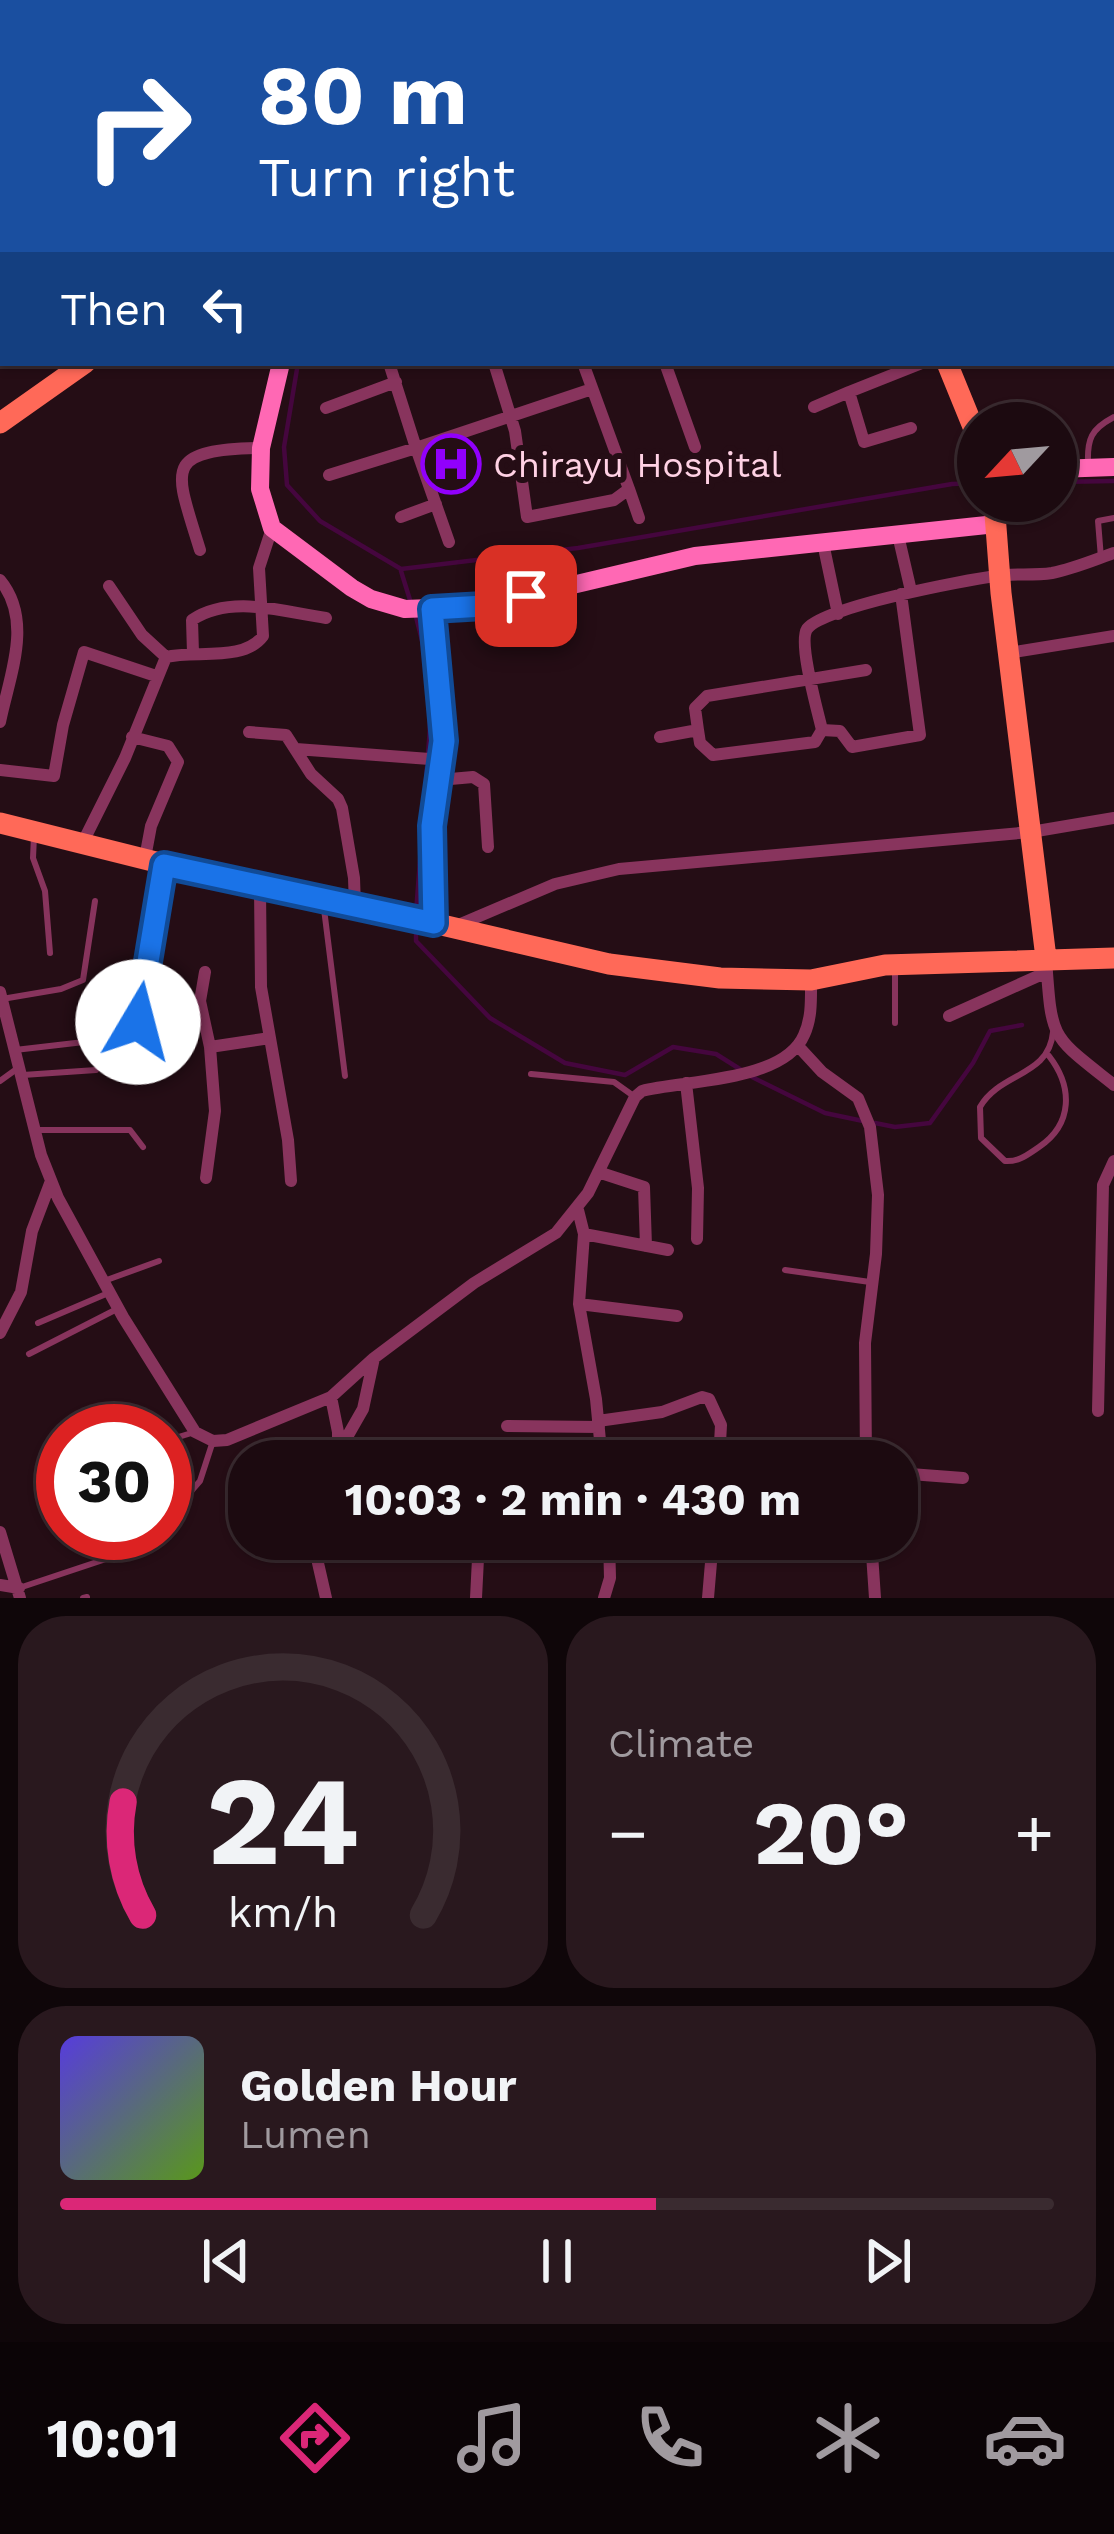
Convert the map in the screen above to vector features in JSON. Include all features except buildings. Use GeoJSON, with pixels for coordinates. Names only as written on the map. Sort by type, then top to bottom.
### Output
{"type":"FeatureCollection","features":[{"type":"Feature","properties":{"kind":"main road"},"geometry":{"type":"LineString","coordinates":[[948,366],[963,402]]}},
{"type":"Feature","properties":{"kind":"main road"},"geometry":{"type":"LineString","coordinates":[[0,423],[72,367]]}},
{"type":"Feature","properties":{"kind":"main road"},"geometry":{"type":"LineString","coordinates":[[996,522],[1046,965]]}},
{"type":"Feature","properties":{"kind":"main road"},"geometry":{"type":"LineString","coordinates":[[0,824],[260,888],[322,897],[608,964],[720,978],[812,980],[895,964],[1046,965],[1114,958]]}},
{"type":"Feature","properties":{"kind":"street"},"geometry":{"type":"LineString","coordinates":[[280,366],[261,448],[260,489],[272,528],[371,599],[419,609],[484,606],[695,556],[898,535],[957,520]]}},
{"type":"Feature","properties":{"kind":"street"},"geometry":{"type":"LineString","coordinates":[[390,366],[449,542]]}},
{"type":"Feature","properties":{"kind":"street"},"geometry":{"type":"LineString","coordinates":[[495,366],[511,416],[527,517],[614,500],[629,489]]}},
{"type":"Feature","properties":{"kind":"street"},"geometry":{"type":"LineString","coordinates":[[584,366],[639,518]]}},
{"type":"Feature","properties":{"kind":"street"},"geometry":{"type":"LineString","coordinates":[[666,366],[694,447]]}},
{"type":"Feature","properties":{"kind":"street"},"geometry":{"type":"LineString","coordinates":[[814,407],[914,366]]}},
{"type":"Feature","properties":{"kind":"street"},"geometry":{"type":"LineString","coordinates":[[326,408],[396,382]]}},
{"type":"Feature","properties":{"kind":"street"},"geometry":{"type":"LineString","coordinates":[[329,475],[592,389]]}},
{"type":"Feature","properties":{"kind":"street"},"geometry":{"type":"LineString","coordinates":[[849,392],[864,442],[911,428]]}},
{"type":"Feature","properties":{"kind":"street"},"geometry":{"type":"LineString","coordinates":[[200,550],[180,482],[185,464],[202,451],[261,448]]}},
{"type":"Feature","properties":{"kind":"street"},"geometry":{"type":"LineString","coordinates":[[1077,468],[1114,467]]}},
{"type":"Feature","properties":{"kind":"street"},"geometry":{"type":"LineString","coordinates":[[401,517],[436,504]]}},
{"type":"Feature","properties":{"kind":"street"},"geometry":{"type":"LineString","coordinates":[[166,657],[251,649],[263,636],[261,552],[272,528]]}},
{"type":"Feature","properties":{"kind":"street"},"geometry":{"type":"LineString","coordinates":[[822,730],[840,731],[852,747],[920,735],[898,535]]}},
{"type":"Feature","properties":{"kind":"street"},"geometry":{"type":"LineString","coordinates":[[823,543],[838,614]]}},
{"type":"Feature","properties":{"kind":"street"},"geometry":{"type":"LineString","coordinates":[[866,670],[810,680],[707,696],[695,708],[700,743],[713,755],[815,742],[822,730],[810,680],[807,629],[838,614],[906,592],[999,575],[1050,573],[1107,555]]}},
{"type":"Feature","properties":{"kind":"street"},"geometry":{"type":"LineString","coordinates":[[0,580],[14,606],[18,639],[0,722]]}},
{"type":"Feature","properties":{"kind":"street"},"geometry":{"type":"LineString","coordinates":[[109,586],[142,634],[166,657]]}},
{"type":"Feature","properties":{"kind":"street"},"geometry":{"type":"LineString","coordinates":[[193,653],[190,627],[197,616],[230,607],[326,619]]}},
{"type":"Feature","properties":{"kind":"street"},"geometry":{"type":"LineString","coordinates":[[419,609],[443,760],[432,826],[438,924],[555,884],[619,869],[1030,832],[1114,818]]}},
{"type":"Feature","properties":{"kind":"street"},"geometry":{"type":"LineString","coordinates":[[1008,653],[1114,635]]}},
{"type":"Feature","properties":{"kind":"street"},"geometry":{"type":"LineString","coordinates":[[0,770],[54,776],[62,724],[84,652],[156,676]]}},
{"type":"Feature","properties":{"kind":"street"},"geometry":{"type":"LineString","coordinates":[[82,844],[166,657]]}},
{"type":"Feature","properties":{"kind":"street"},"geometry":{"type":"LineString","coordinates":[[660,737],[698,730]]}},
{"type":"Feature","properties":{"kind":"street"},"geometry":{"type":"LineString","coordinates":[[250,732],[286,735],[311,774],[342,808],[355,906]]}},
{"type":"Feature","properties":{"kind":"street"},"geometry":{"type":"LineString","coordinates":[[132,737],[168,746],[178,762],[151,826],[154,861],[138,1022]]}},
{"type":"Feature","properties":{"kind":"street"},"geometry":{"type":"LineString","coordinates":[[296,749],[443,760]]}},
{"type":"Feature","properties":{"kind":"street"},"geometry":{"type":"LineString","coordinates":[[439,780],[473,777],[484,784],[488,848]]}},
{"type":"Feature","properties":{"kind":"street"},"geometry":{"type":"LineString","coordinates":[[260,888],[262,987],[291,1181]]}},
{"type":"Feature","properties":{"kind":"street"},"geometry":{"type":"LineString","coordinates":[[949,1016],[1046,965],[1054,1032],[1114,1085]]}},
{"type":"Feature","properties":{"kind":"street"},"geometry":{"type":"LineString","coordinates":[[205,972],[200,1001],[210,1047],[215,1111],[206,1178]]}},
{"type":"Feature","properties":{"kind":"street"},"geometry":{"type":"LineString","coordinates":[[1,997],[9,1043],[22,1071],[51,1181],[118,1309],[195,1432],[213,1441],[226,1440],[331,1397],[374,1358],[474,1283],[556,1233],[578,1210],[635,1096],[747,1072],[798,1046],[809,1019],[812,980]]}},
{"type":"Feature","properties":{"kind":"street"},"geometry":{"type":"LineString","coordinates":[[210,1047],[270,1038]]}},
{"type":"Feature","properties":{"kind":"street"},"geometry":{"type":"LineString","coordinates":[[798,1046],[822,1072],[858,1097],[869,1122],[878,1195],[865,1343],[866,1440]]}},
{"type":"Feature","properties":{"kind":"street"},"geometry":{"type":"LineString","coordinates":[[686,1083],[698,1188],[697,1239]]}},
{"type":"Feature","properties":{"kind":"street"},"geometry":{"type":"LineString","coordinates":[[1098,1411],[1103,1185],[1114,1161]]}},
{"type":"Feature","properties":{"kind":"street"},"geometry":{"type":"LineString","coordinates":[[598,1172],[644,1187],[646,1246]]}},
{"type":"Feature","properties":{"kind":"street"},"geometry":{"type":"LineString","coordinates":[[0,1333],[21,1292],[32,1231],[51,1181]]}},
{"type":"Feature","properties":{"kind":"street"},"geometry":{"type":"LineString","coordinates":[[578,1210],[584,1234],[579,1304],[600,1440]]}},
{"type":"Feature","properties":{"kind":"street"},"geometry":{"type":"LineString","coordinates":[[584,1234],[668,1250]]}},
{"type":"Feature","properties":{"kind":"street"},"geometry":{"type":"LineString","coordinates":[[579,1304],[677,1316]]}},
{"type":"Feature","properties":{"kind":"street"},"geometry":{"type":"LineString","coordinates":[[347,1440],[363,1409],[374,1358]]}},
{"type":"Feature","properties":{"kind":"street"},"geometry":{"type":"LineString","coordinates":[[331,1397],[336,1440]]}},
{"type":"Feature","properties":{"kind":"street"},"geometry":{"type":"LineString","coordinates":[[507,1426],[598,1424],[662,1412],[702,1397],[709,1400],[721,1424],[720,1440]]}},
{"type":"Feature","properties":{"kind":"street"},"geometry":{"type":"LineString","coordinates":[[918,1475],[963,1478]]}},
{"type":"Feature","properties":{"kind":"street"},"geometry":{"type":"LineString","coordinates":[[0,1532],[19,1593]]}},
{"type":"Feature","properties":{"kind":"street"},"geometry":{"type":"LineString","coordinates":[[317,1560],[326,1598]]}},
{"type":"Feature","properties":{"kind":"street"},"geometry":{"type":"LineString","coordinates":[[476,1598],[477,1560]]}},
{"type":"Feature","properties":{"kind":"street"},"geometry":{"type":"LineString","coordinates":[[604,1598],[610,1560]]}},
{"type":"Feature","properties":{"kind":"street"},"geometry":{"type":"LineString","coordinates":[[708,1598],[711,1560]]}},
{"type":"Feature","properties":{"kind":"street"},"geometry":{"type":"LineString","coordinates":[[872,1560],[875,1598]]}},
{"type":"Feature","properties":{"kind":"street"},"geometry":{"type":"LineString","coordinates":[[0,1585],[19,1593]]}},
{"type":"Feature","properties":{"kind":"lane"},"geometry":{"type":"LineString","coordinates":[[1088,468],[1088,439],[1094,429],[1114,417]]}},
{"type":"Feature","properties":{"kind":"lane"},"geometry":{"type":"LineString","coordinates":[[1107,555],[1098,521],[1114,518]]}},
{"type":"Feature","properties":{"kind":"lane"},"geometry":{"type":"LineString","coordinates":[[34,833],[33,858],[45,891],[50,953]]}},
{"type":"Feature","properties":{"kind":"lane"},"geometry":{"type":"LineString","coordinates":[[322,897],[345,1076]]}},
{"type":"Feature","properties":{"kind":"lane"},"geometry":{"type":"LineString","coordinates":[[1,997],[61,989],[82,980],[95,901]]}},
{"type":"Feature","properties":{"kind":"lane"},"geometry":{"type":"LineString","coordinates":[[895,964],[895,1023]]}},
{"type":"Feature","properties":{"kind":"lane"},"geometry":{"type":"LineString","coordinates":[[1048,1056],[1065,1087],[1065,1119],[1051,1138],[1015,1162],[1005,1161],[982,1138],[980,1107],[1000,1083],[1033,1069],[1048,1056],[1054,1032]]}},
{"type":"Feature","properties":{"kind":"lane"},"geometry":{"type":"LineString","coordinates":[[9,1043],[84,1042]]}},
{"type":"Feature","properties":{"kind":"lane"},"geometry":{"type":"LineString","coordinates":[[0,1081],[22,1071],[96,1070]]}},
{"type":"Feature","properties":{"kind":"lane"},"geometry":{"type":"LineString","coordinates":[[531,1074],[614,1082],[635,1096]]}},
{"type":"Feature","properties":{"kind":"lane"},"geometry":{"type":"LineString","coordinates":[[35,1130],[130,1130],[143,1147]]}},
{"type":"Feature","properties":{"kind":"lane"},"geometry":{"type":"LineString","coordinates":[[38,1323],[158,1261]]}},
{"type":"Feature","properties":{"kind":"lane"},"geometry":{"type":"LineString","coordinates":[[785,1270],[871,1282]]}},
{"type":"Feature","properties":{"kind":"lane"},"geometry":{"type":"LineString","coordinates":[[29,1354],[118,1309]]}},
{"type":"Feature","properties":{"kind":"lane"},"geometry":{"type":"LineString","coordinates":[[192,1490],[200,1481],[213,1441]]}},
{"type":"Feature","properties":{"kind":"lane"},"geometry":{"type":"LineString","coordinates":[[19,1593],[105,1560]]}},
{"type":"Feature","properties":{"kind":"waterway"},"geometry":{"type":"LineString","coordinates":[[298,366],[284,447],[287,485],[320,521],[401,569],[578,548],[957,484]]}},
{"type":"Feature","properties":{"kind":"waterway"},"geometry":{"type":"LineString","coordinates":[[1077,482],[1114,481]]}},
{"type":"Feature","properties":{"kind":"waterway"},"geometry":{"type":"LineString","coordinates":[[401,571],[410,600]]}},
{"type":"Feature","properties":{"kind":"waterway"},"geometry":{"type":"LineString","coordinates":[[416,617],[429,685],[428,753]]}},
{"type":"Feature","properties":{"kind":"waterway"},"geometry":{"type":"LineString","coordinates":[[416,913],[427,767]]}},
{"type":"Feature","properties":{"kind":"waterway"},"geometry":{"type":"LineString","coordinates":[[416,925],[416,941],[490,1018],[565,1063],[625,1075],[673,1047],[716,1054],[743,1071]]}},
{"type":"Feature","properties":{"kind":"waterway"},"geometry":{"type":"LineString","coordinates":[[875,1123],[895,1127],[930,1123],[990,1031],[1022,1025]]}},
{"type":"Feature","properties":{"kind":"waterway"},"geometry":{"type":"LineString","coordinates":[[752,1077],[825,1113],[863,1121]]}},
{"type":"Feature","properties":{"kind":"place","name":"Chirayu Hospital"},"geometry":{"type":"Point","coordinates":[451,464]}},
{"type":"Feature","properties":{"kind":"route"},"geometry":{"type":"LineString","coordinates":[[138,1022],[164,865],[434,923],[432,826],[444,741],[432,609],[484,606],[526,596]]}}]}
